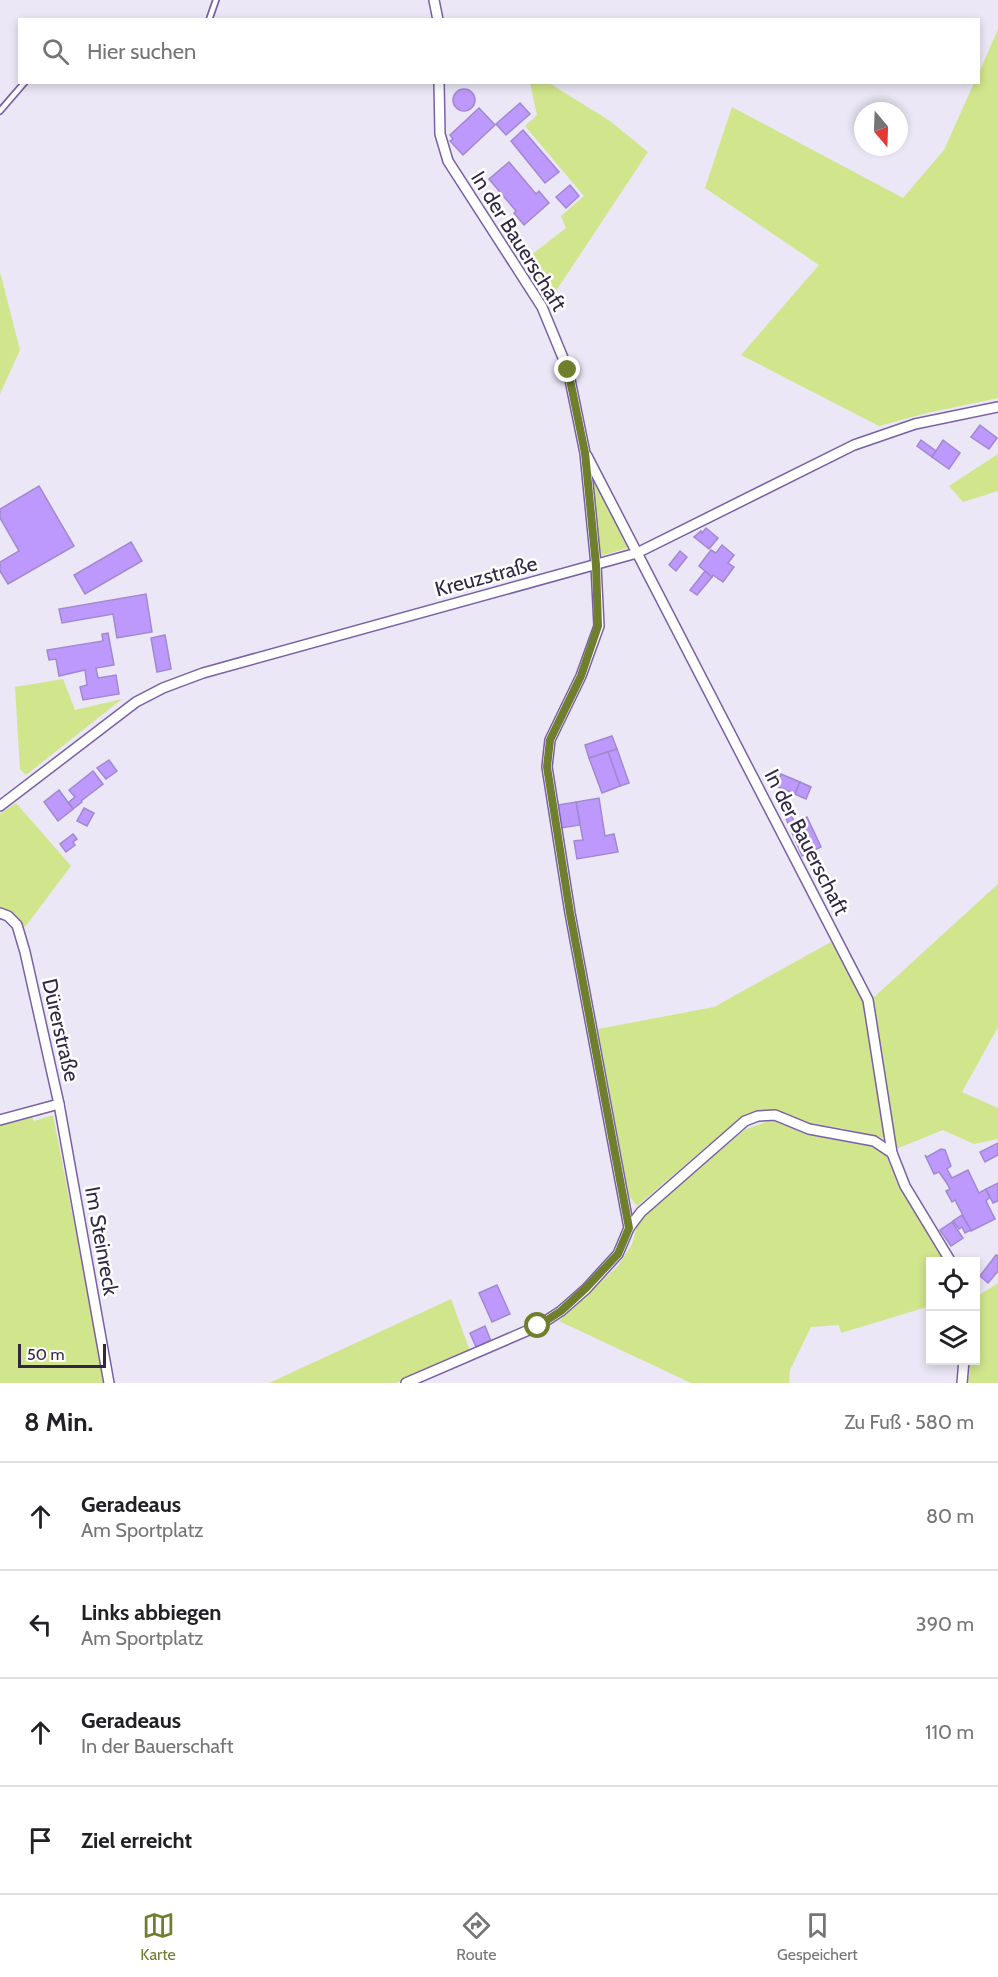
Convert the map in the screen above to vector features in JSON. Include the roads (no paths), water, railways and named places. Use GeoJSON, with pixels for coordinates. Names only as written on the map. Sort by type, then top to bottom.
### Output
{"type":"FeatureCollection","features":[{"type":"Feature","properties":{"kind":"street"},"geometry":{"type":"LineString","coordinates":[[434,0],[438,18]]}},
{"type":"Feature","properties":{"kind":"street","name":"In der Bauerschaft"},"geometry":{"type":"LineString","coordinates":[[439,84],[440,134],[448,161],[542,307],[568,370],[585,453],[596,565],[598,626],[581,676],[550,740],[547,767],[570,913],[629,1228]]}},
{"type":"Feature","properties":{"kind":"street","name":"Kreuzstraße"},"geometry":{"type":"LineString","coordinates":[[0,806],[136,702],[163,688],[202,673],[638,553],[854,445],[915,424],[998,406]]}},
{"type":"Feature","properties":{"kind":"street","name":"In der Bauerschaft"},"geometry":{"type":"LineString","coordinates":[[585,453],[868,1000],[892,1153],[905,1186],[948,1257]]}},
{"type":"Feature","properties":{"kind":"street","name":"Dürerstraße"},"geometry":{"type":"LineString","coordinates":[[0,913],[8,916],[17,925],[59,1104],[0,1120]]}},
{"type":"Feature","properties":{"kind":"street","name":"Im Steinreck"},"geometry":{"type":"LineString","coordinates":[[59,1104],[109,1383]]}},
{"type":"Feature","properties":{"kind":"street"},"geometry":{"type":"LineString","coordinates":[[406,1383],[538,1326],[561,1311],[618,1254],[629,1228],[641,1212],[745,1121],[758,1116],[775,1115],[809,1129],[874,1141],[892,1153]]}},
{"type":"Feature","properties":{"kind":"street"},"geometry":{"type":"LineString","coordinates":[[962,1383],[964,1365]]}},
{"type":"Feature","properties":{"kind":"lane"},"geometry":{"type":"LineString","coordinates":[[210,18],[216,0]]}},
{"type":"Feature","properties":{"kind":"lane"},"geometry":{"type":"LineString","coordinates":[[0,111],[23,84]]}}]}
